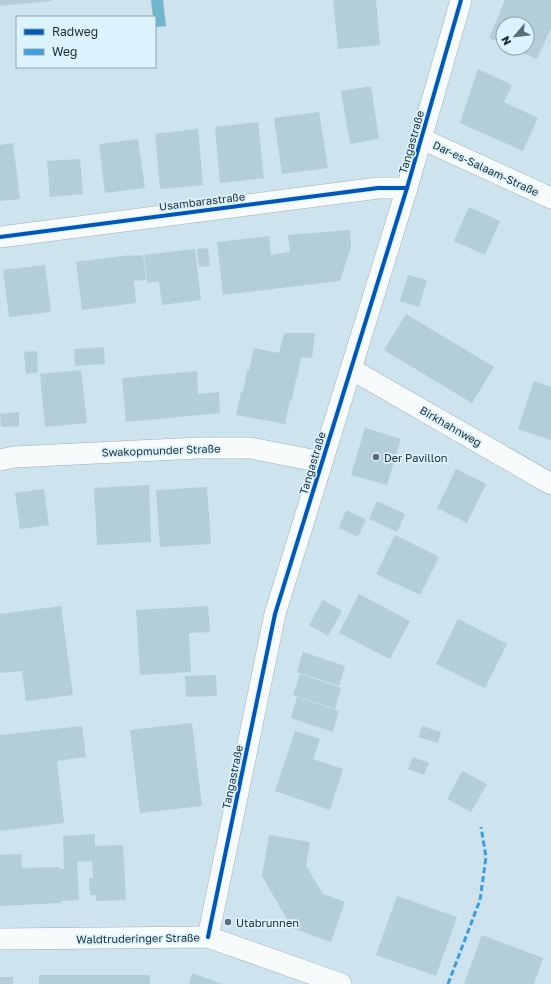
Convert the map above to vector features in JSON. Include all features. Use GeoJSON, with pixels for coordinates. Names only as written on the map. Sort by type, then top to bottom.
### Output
{"type":"FeatureCollection","features":[{"type":"Feature","properties":{"kind":"street","name":"Tangastraße"},"geometry":{"type":"LineString","coordinates":[[208,937],[275,614],[422,139],[461,0]]}},
{"type":"Feature","properties":{"kind":"street","name":"Dar-es-Salaam-Straße"},"geometry":{"type":"LineString","coordinates":[[422,139],[551,198]]}},
{"type":"Feature","properties":{"kind":"street","name":"Usambarastraße"},"geometry":{"type":"LineString","coordinates":[[0,236],[378,188],[407,188]]}},
{"type":"Feature","properties":{"kind":"street","name":"Birkhahnweg"},"geometry":{"type":"LineString","coordinates":[[351,369],[551,484]]}},
{"type":"Feature","properties":{"kind":"street","name":"Swakopmunder Straße"},"geometry":{"type":"LineString","coordinates":[[0,460],[14,457],[198,448],[250,448],[322,462]]}},
{"type":"Feature","properties":{"kind":"street","name":"Waldtruderinger Straße"},"geometry":{"type":"LineString","coordinates":[[0,940],[208,937],[341,984]]}},
{"type":"Feature","properties":{"kind":"water"},"geometry":{"type":"Polygon","coordinates":[[[151,0],[163,0],[166,26],[156,27],[156,16],[153,16],[151,0]]]}},
{"type":"Feature","properties":{"kind":"building"},"geometry":{"type":"Polygon","coordinates":[[[0,0],[51,0],[51,1],[0,6],[0,0]]]}},
{"type":"Feature","properties":{"kind":"building"},"geometry":{"type":"Polygon","coordinates":[[[333,0],[376,0],[380,45],[338,49],[333,0]]]}},
{"type":"Feature","properties":{"kind":"building"},"geometry":{"type":"Polygon","coordinates":[[[505,0],[551,0],[551,28],[537,59],[530,56],[535,56],[535,16],[498,16],[505,0]]]}},
{"type":"Feature","properties":{"kind":"building"},"geometry":{"type":"Polygon","coordinates":[[[495,24],[495,41],[489,38],[495,24]]]}},
{"type":"Feature","properties":{"kind":"building"},"geometry":{"type":"Polygon","coordinates":[[[478,69],[512,85],[504,102],[538,118],[523,151],[460,123],[478,69]]]}},
{"type":"Feature","properties":{"kind":"building"},"geometry":{"type":"Polygon","coordinates":[[[371,86],[379,139],[350,144],[341,91],[371,86]]]}},
{"type":"Feature","properties":{"kind":"building"},"geometry":{"type":"Polygon","coordinates":[[[319,112],[328,168],[282,174],[274,118],[319,112]]]}},
{"type":"Feature","properties":{"kind":"building"},"geometry":{"type":"Polygon","coordinates":[[[258,122],[264,178],[220,183],[215,127],[258,122]]]}},
{"type":"Feature","properties":{"kind":"building"},"geometry":{"type":"Polygon","coordinates":[[[198,129],[203,185],[160,189],[155,134],[198,129]]]}},
{"type":"Feature","properties":{"kind":"building"},"geometry":{"type":"Polygon","coordinates":[[[138,139],[145,188],[105,193],[99,144],[138,139]]]}},
{"type":"Feature","properties":{"kind":"building"},"geometry":{"type":"Polygon","coordinates":[[[13,143],[20,199],[0,201],[0,145],[13,143]]]}},
{"type":"Feature","properties":{"kind":"building"},"geometry":{"type":"Polygon","coordinates":[[[80,159],[83,194],[50,197],[47,161],[80,159]]]}},
{"type":"Feature","properties":{"kind":"building"},"geometry":{"type":"Polygon","coordinates":[[[469,207],[500,221],[485,255],[454,241],[469,207]]]}},
{"type":"Feature","properties":{"kind":"building"},"geometry":{"type":"Polygon","coordinates":[[[350,230],[351,247],[340,281],[223,295],[217,242],[269,236],[271,255],[290,252],[288,235],[350,230]]]}},
{"type":"Feature","properties":{"kind":"building"},"geometry":{"type":"Polygon","coordinates":[[[208,248],[210,266],[199,267],[197,249],[208,248]]]}},
{"type":"Feature","properties":{"kind":"building"},"geometry":{"type":"Polygon","coordinates":[[[195,249],[201,300],[162,305],[159,281],[147,283],[144,255],[195,249]]]}},
{"type":"Feature","properties":{"kind":"building"},"geometry":{"type":"Polygon","coordinates":[[[130,255],[143,255],[146,280],[134,281],[136,303],[82,310],[76,262],[130,255]]]}},
{"type":"Feature","properties":{"kind":"building"},"geometry":{"type":"Polygon","coordinates":[[[45,265],[51,312],[9,317],[3,270],[45,265]]]}},
{"type":"Feature","properties":{"kind":"building"},"geometry":{"type":"Polygon","coordinates":[[[408,275],[427,280],[419,307],[400,301],[408,275]]]}},
{"type":"Feature","properties":{"kind":"building"},"geometry":{"type":"Polygon","coordinates":[[[406,314],[494,367],[472,403],[384,350],[406,314]]]}},
{"type":"Feature","properties":{"kind":"building"},"geometry":{"type":"Polygon","coordinates":[[[284,333],[315,333],[312,358],[301,357],[292,401],[290,401],[285,424],[236,415],[254,348],[279,353],[284,333]]]}},
{"type":"Feature","properties":{"kind":"building"},"geometry":{"type":"Polygon","coordinates":[[[104,347],[105,364],[75,366],[74,349],[104,347]]]}},
{"type":"Feature","properties":{"kind":"building"},"geometry":{"type":"Polygon","coordinates":[[[37,351],[38,372],[26,374],[24,352],[37,351]]]}},
{"type":"Feature","properties":{"kind":"building"},"geometry":{"type":"Polygon","coordinates":[[[81,370],[87,423],[45,427],[40,374],[81,370]]]}},
{"type":"Feature","properties":{"kind":"building"},"geometry":{"type":"Polygon","coordinates":[[[197,371],[198,394],[219,392],[220,413],[126,422],[122,378],[197,371]]]}},
{"type":"Feature","properties":{"kind":"building"},"geometry":{"type":"Polygon","coordinates":[[[534,381],[551,387],[551,440],[518,429],[534,381]]]}},
{"type":"Feature","properties":{"kind":"building"},"geometry":{"type":"Polygon","coordinates":[[[19,412],[19,426],[1,427],[0,414],[19,412]]]}},
{"type":"Feature","properties":{"kind":"building","name":"Der Pavillon"},"geometry":{"type":"Polygon","coordinates":[[[365,428],[401,439],[387,485],[351,475],[365,428]]]}},
{"type":"Feature","properties":{"kind":"building"},"geometry":{"type":"Polygon","coordinates":[[[456,469],[486,484],[467,523],[437,508],[456,469]]]}},
{"type":"Feature","properties":{"kind":"building"},"geometry":{"type":"Polygon","coordinates":[[[149,485],[151,542],[97,545],[94,488],[149,485]]]}},
{"type":"Feature","properties":{"kind":"building"},"geometry":{"type":"Polygon","coordinates":[[[207,487],[211,544],[160,547],[156,490],[207,487]]]}},
{"type":"Feature","properties":{"kind":"building"},"geometry":{"type":"Polygon","coordinates":[[[44,489],[49,525],[20,529],[15,493],[44,489]]]}},
{"type":"Feature","properties":{"kind":"building"},"geometry":{"type":"Polygon","coordinates":[[[377,501],[405,514],[397,532],[369,519],[377,501]]]}},
{"type":"Feature","properties":{"kind":"building"},"geometry":{"type":"Polygon","coordinates":[[[346,510],[366,519],[358,537],[339,528],[346,510]]]}},
{"type":"Feature","properties":{"kind":"building"},"geometry":{"type":"Polygon","coordinates":[[[395,535],[439,557],[420,595],[376,574],[395,535]]]}},
{"type":"Feature","properties":{"kind":"building"},"geometry":{"type":"Polygon","coordinates":[[[359,594],[410,621],[390,659],[339,633],[359,594]]]}},
{"type":"Feature","properties":{"kind":"building"},"geometry":{"type":"Polygon","coordinates":[[[323,600],[342,611],[328,636],[309,625],[323,600]]]}},
{"type":"Feature","properties":{"kind":"building"},"geometry":{"type":"Polygon","coordinates":[[[61,606],[73,695],[26,701],[22,671],[0,673],[0,614],[61,606]]]}},
{"type":"Feature","properties":{"kind":"building"},"geometry":{"type":"Polygon","coordinates":[[[208,606],[210,632],[189,633],[191,672],[140,675],[136,610],[208,606]]]}},
{"type":"Feature","properties":{"kind":"building"},"geometry":{"type":"Polygon","coordinates":[[[458,619],[507,644],[485,688],[436,664],[458,619]]]}},
{"type":"Feature","properties":{"kind":"building"},"geometry":{"type":"Polygon","coordinates":[[[303,652],[345,666],[339,686],[297,672],[303,652]]]}},
{"type":"Feature","properties":{"kind":"building"},"geometry":{"type":"Polygon","coordinates":[[[300,674],[341,688],[335,709],[293,695],[300,674]]]}},
{"type":"Feature","properties":{"kind":"building"},"geometry":{"type":"Polygon","coordinates":[[[216,675],[217,696],[186,697],[185,676],[216,675]]]}},
{"type":"Feature","properties":{"kind":"building"},"geometry":{"type":"Polygon","coordinates":[[[297,697],[339,711],[333,732],[291,718],[297,697]]]}},
{"type":"Feature","properties":{"kind":"building"},"geometry":{"type":"Polygon","coordinates":[[[192,723],[202,806],[140,813],[130,730],[192,723]]]}},
{"type":"Feature","properties":{"kind":"building"},"geometry":{"type":"Polygon","coordinates":[[[82,726],[86,757],[57,761],[64,823],[0,831],[0,735],[82,726]]]}},
{"type":"Feature","properties":{"kind":"building"},"geometry":{"type":"Polygon","coordinates":[[[422,726],[441,732],[438,743],[418,737],[422,726]]]}},
{"type":"Feature","properties":{"kind":"building"},"geometry":{"type":"Polygon","coordinates":[[[295,731],[320,739],[313,759],[343,769],[330,810],[275,791],[295,731]]]}},
{"type":"Feature","properties":{"kind":"building"},"geometry":{"type":"Polygon","coordinates":[[[413,757],[429,763],[424,775],[408,769],[413,757]]]}},
{"type":"Feature","properties":{"kind":"building"},"geometry":{"type":"Polygon","coordinates":[[[462,771],[487,784],[471,812],[447,799],[462,771]]]}},
{"type":"Feature","properties":{"kind":"building"},"geometry":{"type":"Polygon","coordinates":[[[95,834],[95,846],[123,845],[126,900],[96,901],[96,895],[90,895],[89,878],[93,878],[92,861],[77,862],[79,900],[61,901],[61,903],[0,906],[0,855],[21,854],[22,868],[59,867],[59,869],[64,869],[63,836],[95,834]]]}},
{"type":"Feature","properties":{"kind":"building"},"geometry":{"type":"Polygon","coordinates":[[[269,835],[310,842],[306,866],[323,894],[345,902],[331,942],[292,928],[262,876],[269,835]]]}},
{"type":"Feature","properties":{"kind":"building"},"geometry":{"type":"Polygon","coordinates":[[[397,896],[457,917],[436,976],[376,955],[397,896]]]}},
{"type":"Feature","properties":{"kind":"building"},"geometry":{"type":"Polygon","coordinates":[[[482,935],[543,958],[534,984],[464,984],[482,935]]]}},
{"type":"Feature","properties":{"kind":"building"},"geometry":{"type":"Polygon","coordinates":[[[192,973],[222,984],[189,984],[192,973]]]}},
{"type":"Feature","properties":{"kind":"building"},"geometry":{"type":"Polygon","coordinates":[[[39,975],[150,975],[150,984],[39,984],[39,975]]]}},
{"type":"Feature","properties":{"kind":"building"},"geometry":{"type":"Polygon","coordinates":[[[0,977],[13,977],[13,984],[0,984],[0,977]]]}},
{"type":"Feature","properties":{"kind":"marked path"},"geometry":{"type":"LineString","coordinates":[[448,984],[480,900],[486,857],[481,827]]}},
{"type":"Feature","properties":{"kind":"cycle path"},"geometry":{"type":"LineString","coordinates":[[208,937],[275,614],[407,188],[461,0]]}},
{"type":"Feature","properties":{"kind":"cycle path"},"geometry":{"type":"LineString","coordinates":[[0,237],[378,188],[407,188]]}},
{"type":"Feature","properties":{"kind":"place","name":"Der Pavillon"},"geometry":{"type":"Point","coordinates":[376,457]}},
{"type":"Feature","properties":{"kind":"place","name":"Utabrunnen"},"geometry":{"type":"Point","coordinates":[228,922]}}]}
